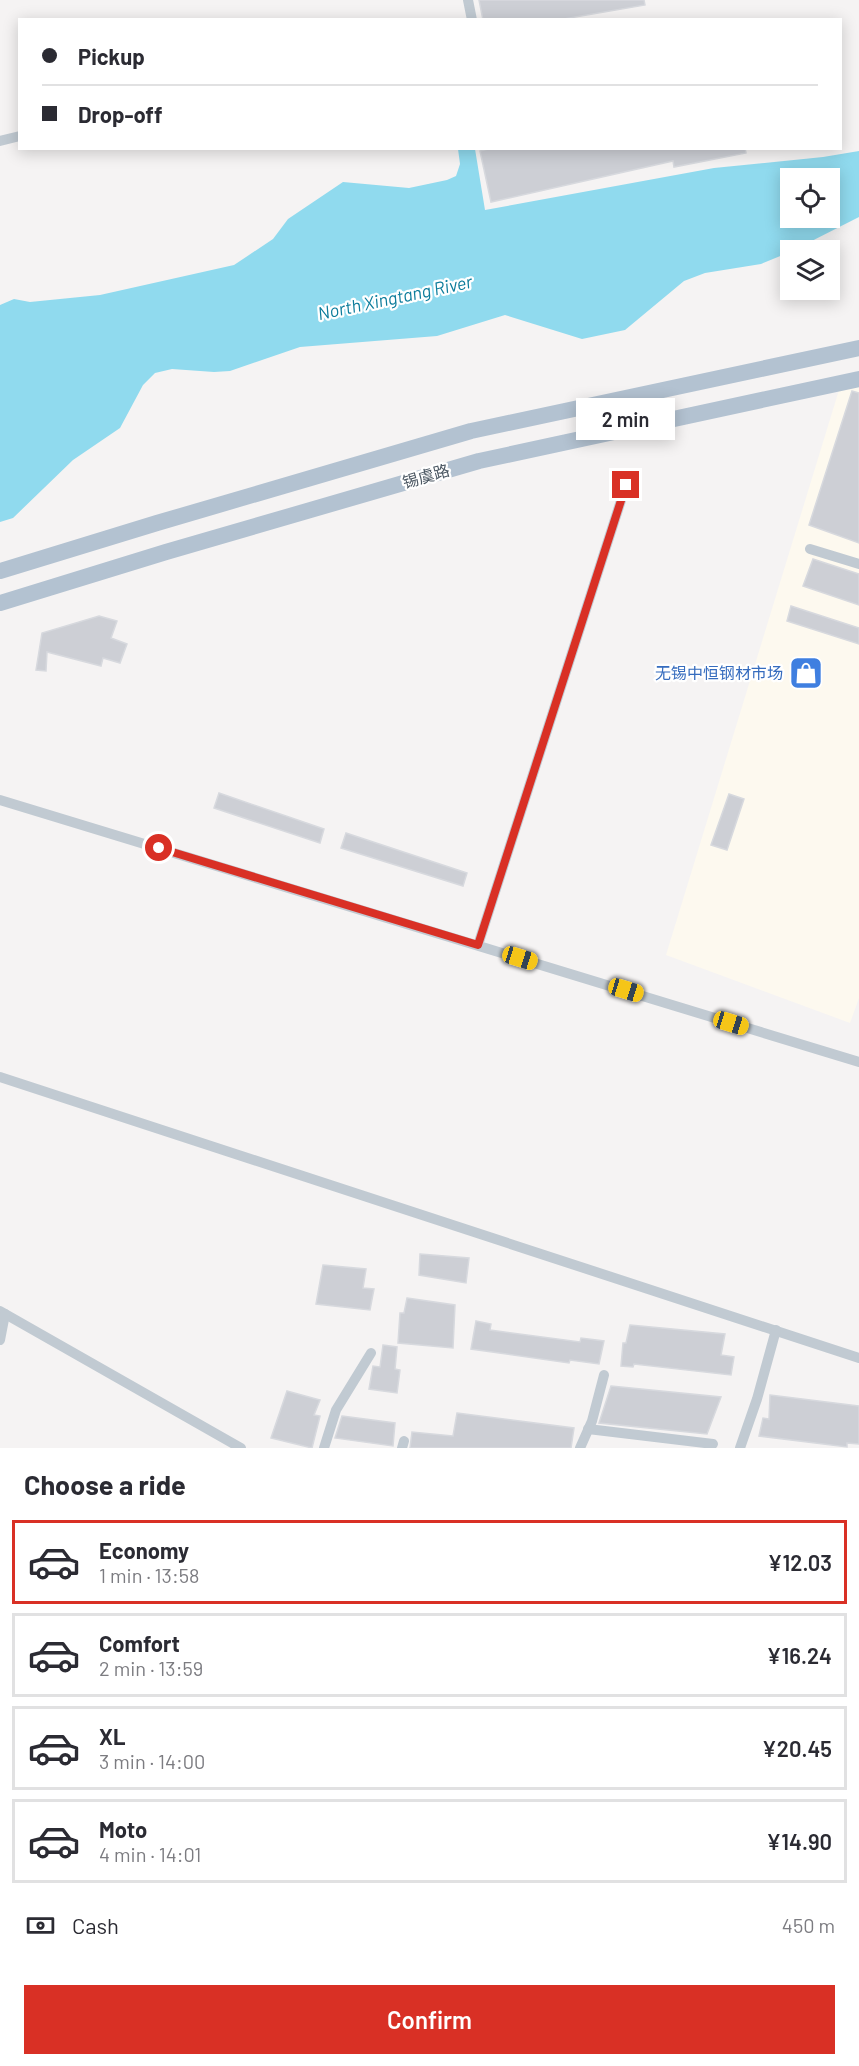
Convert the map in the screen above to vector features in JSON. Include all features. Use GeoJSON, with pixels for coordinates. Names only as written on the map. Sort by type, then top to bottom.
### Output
{"type":"FeatureCollection","features":[{"type":"Feature","properties":{"kind":"main road","name":"锡虞路"},"geometry":{"type":"LineString","coordinates":[[0,571],[471,431],[859,348]]}},
{"type":"Feature","properties":{"kind":"main road","name":"锡虞路"},"geometry":{"type":"LineString","coordinates":[[0,603],[479,461],[859,379]]}},
{"type":"Feature","properties":{"kind":"street"},"geometry":{"type":"LineString","coordinates":[[468,0],[472,18]]}},
{"type":"Feature","properties":{"kind":"street"},"geometry":{"type":"LineString","coordinates":[[0,141],[18,136]]}},
{"type":"Feature","properties":{"kind":"street"},"geometry":{"type":"LineString","coordinates":[[478,945],[626,485]]}},
{"type":"Feature","properties":{"kind":"street"},"geometry":{"type":"LineString","coordinates":[[810,549],[859,564]]}},
{"type":"Feature","properties":{"kind":"street"},"geometry":{"type":"LineString","coordinates":[[0,800],[859,1062]]}},
{"type":"Feature","properties":{"kind":"street"},"geometry":{"type":"LineString","coordinates":[[0,1077],[859,1358]]}},
{"type":"Feature","properties":{"kind":"street"},"geometry":{"type":"LineString","coordinates":[[0,1340],[2,1312],[241,1448]]}},
{"type":"Feature","properties":{"kind":"street"},"geometry":{"type":"LineString","coordinates":[[740,1448],[757,1399],[776,1330]]}},
{"type":"Feature","properties":{"kind":"street"},"geometry":{"type":"LineString","coordinates":[[324,1448],[336,1410],[371,1353]]}},
{"type":"Feature","properties":{"kind":"street"},"geometry":{"type":"LineString","coordinates":[[580,1448],[604,1375]]}},
{"type":"Feature","properties":{"kind":"street"},"geometry":{"type":"LineString","coordinates":[[588,1429],[713,1444]]}},
{"type":"Feature","properties":{"kind":"shaded area","name":"无锡中恒钢材市场"},"geometry":{"type":"Polygon","coordinates":[[[859,387],[859,998],[850,1023],[666,955],[839,390],[859,387]]]}},
{"type":"Feature","properties":{"kind":"water","name":"North Xingtang River"},"geometry":{"type":"Polygon","coordinates":[[[458,150],[475,150],[485,210],[714,168],[859,151],[859,217],[840,227],[840,168],[780,168],[780,228],[837,228],[814,240],[780,240],[780,256],[761,264],[705,273],[684,281],[625,330],[582,339],[505,315],[437,336],[300,347],[230,371],[172,369],[155,373],[143,385],[120,428],[73,460],[13,518],[0,522],[0,305],[14,299],[30,302],[100,295],[234,265],[273,239],[288,219],[343,182],[409,188],[456,176],[460,164],[458,150]]]}},
{"type":"Feature","properties":{"kind":"building"},"geometry":{"type":"Polygon","coordinates":[[[479,0],[644,0],[645,5],[570,18],[483,18],[479,0]]]}},
{"type":"Feature","properties":{"kind":"building"},"geometry":{"type":"Polygon","coordinates":[[[745,150],[746,153],[674,167],[673,161],[491,202],[480,151],[745,150]]]}},
{"type":"Feature","properties":{"kind":"building"},"geometry":{"type":"Polygon","coordinates":[[[852,391],[859,393],[859,543],[809,525],[852,391]]]}},
{"type":"Feature","properties":{"kind":"building"},"geometry":{"type":"Polygon","coordinates":[[[813,559],[859,574],[859,605],[803,586],[813,559]]]}},
{"type":"Feature","properties":{"kind":"building"},"geometry":{"type":"Polygon","coordinates":[[[791,606],[859,628],[859,644],[787,621],[791,606]]]}},
{"type":"Feature","properties":{"kind":"building"},"geometry":{"type":"Polygon","coordinates":[[[99,616],[117,621],[111,638],[127,644],[120,663],[103,658],[101,666],[47,652],[46,671],[36,670],[42,633],[99,616]]]}},
{"type":"Feature","properties":{"kind":"building"},"geometry":{"type":"Polygon","coordinates":[[[219,793],[324,829],[320,843],[214,808],[219,793]]]}},
{"type":"Feature","properties":{"kind":"building"},"geometry":{"type":"Polygon","coordinates":[[[729,794],[744,799],[727,850],[711,845],[729,794]]]}},
{"type":"Feature","properties":{"kind":"building"},"geometry":{"type":"Polygon","coordinates":[[[346,833],[467,873],[463,886],[341,848],[346,833]]]}},
{"type":"Feature","properties":{"kind":"building"},"geometry":{"type":"Polygon","coordinates":[[[420,1254],[469,1258],[466,1283],[419,1275],[420,1254]]]}},
{"type":"Feature","properties":{"kind":"building"},"geometry":{"type":"Polygon","coordinates":[[[323,1265],[366,1269],[363,1288],[374,1289],[370,1310],[316,1304],[323,1265]]]}},
{"type":"Feature","properties":{"kind":"building"},"geometry":{"type":"Polygon","coordinates":[[[407,1298],[455,1305],[453,1348],[398,1343],[400,1313],[404,1313],[407,1298]]]}},
{"type":"Feature","properties":{"kind":"building"},"geometry":{"type":"Polygon","coordinates":[[[476,1321],[491,1324],[490,1330],[580,1342],[581,1338],[604,1341],[599,1364],[570,1360],[569,1363],[471,1349],[476,1321]]]}},
{"type":"Feature","properties":{"kind":"building"},"geometry":{"type":"Polygon","coordinates":[[[630,1325],[725,1334],[721,1355],[734,1357],[731,1375],[634,1364],[633,1367],[621,1366],[623,1343],[626,1343],[630,1325]]]}},
{"type":"Feature","properties":{"kind":"building"},"geometry":{"type":"Polygon","coordinates":[[[383,1345],[397,1347],[395,1369],[400,1370],[397,1393],[369,1389],[373,1366],[380,1367],[383,1345]]]}},
{"type":"Feature","properties":{"kind":"building"},"geometry":{"type":"Polygon","coordinates":[[[611,1386],[721,1397],[707,1434],[599,1423],[611,1386]]]}},
{"type":"Feature","properties":{"kind":"building"},"geometry":{"type":"Polygon","coordinates":[[[287,1391],[320,1400],[314,1415],[320,1416],[312,1448],[271,1438],[287,1391]]]}},
{"type":"Feature","properties":{"kind":"building"},"geometry":{"type":"Polygon","coordinates":[[[770,1395],[859,1406],[859,1444],[847,1443],[847,1447],[759,1436],[763,1418],[769,1419],[770,1395]]]}},
{"type":"Feature","properties":{"kind":"building"},"geometry":{"type":"Polygon","coordinates":[[[457,1413],[574,1428],[571,1448],[410,1448],[412,1432],[453,1436],[457,1413]]]}},
{"type":"Feature","properties":{"kind":"building"},"geometry":{"type":"Polygon","coordinates":[[[342,1416],[395,1423],[393,1446],[335,1438],[342,1416]]]}},
{"type":"Feature","properties":{"kind":"place","name":"无锡中恒钢材市场"},"geometry":{"type":"Point","coordinates":[806,673]}},
{"type":"Feature","properties":{"kind":"route"},"geometry":{"type":"LineString","coordinates":[[159,848],[478,945],[626,485]]}}]}
